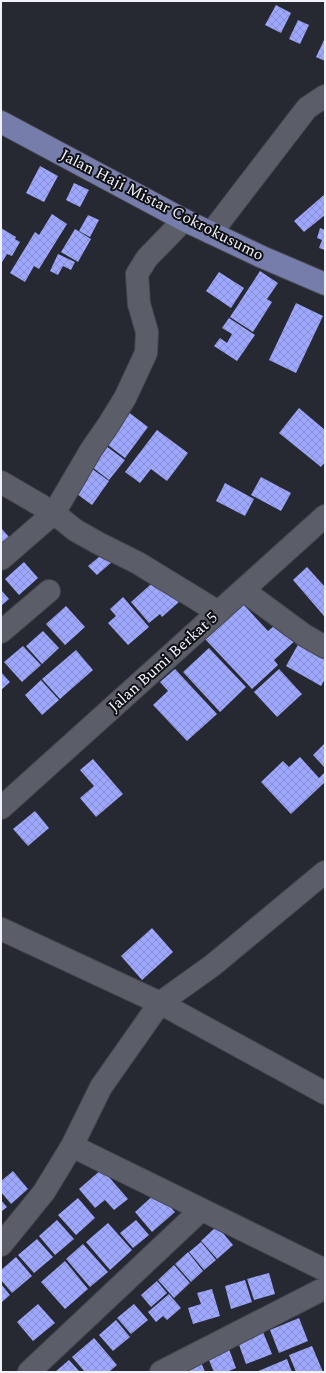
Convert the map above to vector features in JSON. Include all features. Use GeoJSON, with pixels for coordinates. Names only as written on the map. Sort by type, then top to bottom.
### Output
{"type":"FeatureCollection","features":[{"type":"Feature","properties":{"kind":"main road","name":"Jalan Haji Mistar Cokrokusumo"},"geometry":{"type":"LineString","coordinates":[[1,122],[211,234],[325,284]]}},
{"type":"Feature","properties":{"kind":"street"},"geometry":{"type":"LineString","coordinates":[[211,234],[307,108],[325,96]]}},
{"type":"Feature","properties":{"kind":"street"},"geometry":{"type":"LineString","coordinates":[[1,559],[54,513],[90,450],[109,424],[125,398],[146,353],[147,332],[138,304],[137,274],[157,247],[184,220]]}},
{"type":"Feature","properties":{"kind":"street"},"geometry":{"type":"LineString","coordinates":[[1,482],[54,513],[81,534],[144,567],[218,612]]}},
{"type":"Feature","properties":{"kind":"street","name":"Jalan Bumi Berkat 5"},"geometry":{"type":"LineString","coordinates":[[1,808],[325,516]]}},
{"type":"Feature","properties":{"kind":"street"},"geometry":{"type":"LineString","coordinates":[[243,590],[304,635],[325,647]]}},
{"type":"Feature","properties":{"kind":"street"},"geometry":{"type":"LineString","coordinates":[[1,632],[49,591]]}},
{"type":"Feature","properties":{"kind":"street"},"geometry":{"type":"LineString","coordinates":[[1,1245],[44,1192],[72,1146],[102,1087],[160,1003],[213,965],[325,872]]}},
{"type":"Feature","properties":{"kind":"street"},"geometry":{"type":"LineString","coordinates":[[1,928],[160,1003],[325,1093]]}},
{"type":"Feature","properties":{"kind":"street"},"geometry":{"type":"LineString","coordinates":[[72,1146],[325,1270]]}},
{"type":"Feature","properties":{"kind":"street"},"geometry":{"type":"LineString","coordinates":[[29,1372],[201,1210]]}},
{"type":"Feature","properties":{"kind":"street"},"geometry":{"type":"LineString","coordinates":[[161,1372],[325,1288]]}},
{"type":"Feature","properties":{"kind":"building"},"geometry":{"type":"Polygon","coordinates":[[[276,5],[291,13],[281,33],[265,25],[276,5]]]}},
{"type":"Feature","properties":{"kind":"building"},"geometry":{"type":"Polygon","coordinates":[[[298,20],[309,25],[300,44],[289,39],[298,20]]]}},
{"type":"Feature","properties":{"kind":"building"},"geometry":{"type":"Polygon","coordinates":[[[325,38],[325,61],[316,57],[325,38]]]}},
{"type":"Feature","properties":{"kind":"building"},"geometry":{"type":"Polygon","coordinates":[[[40,166],[58,176],[44,202],[26,193],[40,166]]]}},
{"type":"Feature","properties":{"kind":"building"},"geometry":{"type":"Polygon","coordinates":[[[74,183],[89,190],[80,207],[66,200],[74,183]]]}},
{"type":"Feature","properties":{"kind":"building"},"geometry":{"type":"Polygon","coordinates":[[[325,194],[325,215],[304,232],[294,221],[325,194]]]}},
{"type":"Feature","properties":{"kind":"building"},"geometry":{"type":"Polygon","coordinates":[[[52,214],[67,224],[39,269],[34,266],[25,282],[10,273],[35,232],[39,235],[52,214]]]}},
{"type":"Feature","properties":{"kind":"building"},"geometry":{"type":"Polygon","coordinates":[[[88,215],[99,220],[90,237],[79,231],[88,215]]]}},
{"type":"Feature","properties":{"kind":"building"},"geometry":{"type":"Polygon","coordinates":[[[1,228],[16,237],[15,239],[20,242],[12,256],[7,254],[1,264],[1,228]]]}},
{"type":"Feature","properties":{"kind":"building"},"geometry":{"type":"Polygon","coordinates":[[[320,228],[325,230],[325,250],[319,248],[322,240],[317,238],[320,228]]]}},
{"type":"Feature","properties":{"kind":"building"},"geometry":{"type":"Polygon","coordinates":[[[75,229],[91,239],[78,262],[61,252],[75,229]]]}},
{"type":"Feature","properties":{"kind":"building"},"geometry":{"type":"Polygon","coordinates":[[[58,254],[75,262],[71,270],[63,266],[58,275],[50,271],[58,254]]]}},
{"type":"Feature","properties":{"kind":"building"},"geometry":{"type":"Polygon","coordinates":[[[260,271],[278,283],[267,299],[272,302],[253,332],[230,317],[260,271]]]}},
{"type":"Feature","properties":{"kind":"building"},"geometry":{"type":"Polygon","coordinates":[[[219,272],[244,288],[231,308],[206,291],[219,272]]]}},
{"type":"Feature","properties":{"kind":"building"},"geometry":{"type":"Polygon","coordinates":[[[296,303],[323,316],[296,373],[269,360],[296,303]]]}},
{"type":"Feature","properties":{"kind":"building"},"geometry":{"type":"Polygon","coordinates":[[[229,318],[255,335],[237,361],[214,346],[220,338],[227,343],[232,334],[222,328],[229,318]]]}},
{"type":"Feature","properties":{"kind":"building"},"geometry":{"type":"Polygon","coordinates":[[[299,408],[325,430],[325,462],[321,467],[279,433],[299,408]]]}},
{"type":"Feature","properties":{"kind":"building"},"geometry":{"type":"Polygon","coordinates":[[[127,411],[148,427],[125,458],[104,442],[127,411]]]}},
{"type":"Feature","properties":{"kind":"building"},"geometry":{"type":"Polygon","coordinates":[[[157,430],[188,453],[167,481],[151,469],[140,483],[125,472],[157,430]]]}},
{"type":"Feature","properties":{"kind":"building"},"geometry":{"type":"Polygon","coordinates":[[[102,443],[125,460],[109,480],[87,463],[102,443]]]}},
{"type":"Feature","properties":{"kind":"building"},"geometry":{"type":"Polygon","coordinates":[[[87,465],[109,481],[92,505],[70,489],[87,465]]]}},
{"type":"Feature","properties":{"kind":"building"},"geometry":{"type":"Polygon","coordinates":[[[261,477],[291,493],[281,511],[251,495],[261,477]]]}},
{"type":"Feature","properties":{"kind":"building"},"geometry":{"type":"Polygon","coordinates":[[[225,483],[254,499],[245,516],[216,501],[225,483]]]}},
{"type":"Feature","properties":{"kind":"building"},"geometry":{"type":"Polygon","coordinates":[[[1,528],[12,540],[1,550],[1,528]]]}},
{"type":"Feature","properties":{"kind":"building"},"geometry":{"type":"Polygon","coordinates":[[[105,552],[113,561],[97,575],[88,566],[105,552]]]}},
{"type":"Feature","properties":{"kind":"building"},"geometry":{"type":"Polygon","coordinates":[[[24,562],[38,578],[19,595],[5,579],[24,562]]]}},
{"type":"Feature","properties":{"kind":"building"},"geometry":{"type":"Polygon","coordinates":[[[307,567],[325,587],[324,616],[293,580],[307,567]]]}},
{"type":"Feature","properties":{"kind":"building"},"geometry":{"type":"Polygon","coordinates":[[[159,577],[180,601],[162,617],[160,614],[149,623],[131,602],[159,577]]]}},
{"type":"Feature","properties":{"kind":"building"},"geometry":{"type":"Polygon","coordinates":[[[1,590],[9,599],[1,606],[1,590]]]}},
{"type":"Feature","properties":{"kind":"building"},"geometry":{"type":"Polygon","coordinates":[[[123,597],[149,627],[128,645],[108,623],[116,616],[110,609],[123,597]]]}},
{"type":"Feature","properties":{"kind":"building"},"geometry":{"type":"Polygon","coordinates":[[[243,604],[268,631],[279,622],[296,640],[274,660],[278,665],[252,689],[205,639],[243,604]]]}},
{"type":"Feature","properties":{"kind":"building"},"geometry":{"type":"Polygon","coordinates":[[[66,606],[85,627],[65,645],[46,624],[66,606]]]}},
{"type":"Feature","properties":{"kind":"building"},"geometry":{"type":"Polygon","coordinates":[[[43,631],[59,648],[42,664],[26,646],[43,631]]]}},
{"type":"Feature","properties":{"kind":"building"},"geometry":{"type":"Polygon","coordinates":[[[300,641],[325,655],[325,679],[321,686],[286,666],[300,641]]]}},
{"type":"Feature","properties":{"kind":"building"},"geometry":{"type":"Polygon","coordinates":[[[23,646],[41,665],[22,682],[4,662],[23,646]]]}},
{"type":"Feature","properties":{"kind":"building"},"geometry":{"type":"Polygon","coordinates":[[[209,648],[246,687],[220,712],[183,672],[209,648]]]}},
{"type":"Feature","properties":{"kind":"building"},"geometry":{"type":"Polygon","coordinates":[[[76,650],[93,670],[60,699],[42,679],[76,650]]]}},
{"type":"Feature","properties":{"kind":"building"},"geometry":{"type":"Polygon","coordinates":[[[175,669],[217,714],[187,741],[153,705],[168,691],[160,682],[175,669]]]}},
{"type":"Feature","properties":{"kind":"building"},"geometry":{"type":"Polygon","coordinates":[[[279,669],[302,694],[277,717],[254,692],[279,669]]]}},
{"type":"Feature","properties":{"kind":"building"},"geometry":{"type":"Polygon","coordinates":[[[1,672],[10,682],[1,690],[1,672]]]}},
{"type":"Feature","properties":{"kind":"building"},"geometry":{"type":"Polygon","coordinates":[[[41,680],[59,700],[42,715],[25,695],[41,680]]]}},
{"type":"Feature","properties":{"kind":"building"},"geometry":{"type":"Polygon","coordinates":[[[325,743],[325,768],[313,755],[325,743]]]}},
{"type":"Feature","properties":{"kind":"building"},"geometry":{"type":"Polygon","coordinates":[[[300,757],[319,778],[325,772],[325,782],[291,814],[261,782],[283,761],[289,767],[300,757]]]}},
{"type":"Feature","properties":{"kind":"building"},"geometry":{"type":"Polygon","coordinates":[[[93,759],[123,794],[96,817],[80,798],[94,786],[80,770],[93,759]]]}},
{"type":"Feature","properties":{"kind":"building"},"geometry":{"type":"Polygon","coordinates":[[[35,811],[49,828],[28,846],[13,829],[35,811]]]}},
{"type":"Feature","properties":{"kind":"building"},"geometry":{"type":"Polygon","coordinates":[[[152,928],[173,952],[142,980],[121,956],[152,928]]]}},
{"type":"Feature","properties":{"kind":"building"},"geometry":{"type":"Polygon","coordinates":[[[102,1169],[128,1199],[114,1210],[105,1200],[95,1208],[79,1189],[102,1169]]]}},
{"type":"Feature","properties":{"kind":"building"},"geometry":{"type":"Polygon","coordinates":[[[13,1171],[28,1189],[11,1204],[1,1192],[1,1181],[13,1171]]]}},
{"type":"Feature","properties":{"kind":"building"},"geometry":{"type":"Polygon","coordinates":[[[157,1192],[175,1212],[152,1232],[135,1212],[157,1192]]]}},
{"type":"Feature","properties":{"kind":"building"},"geometry":{"type":"Polygon","coordinates":[[[78,1198],[95,1218],[76,1235],[58,1215],[78,1198]]]}},
{"type":"Feature","properties":{"kind":"building"},"geometry":{"type":"Polygon","coordinates":[[[1,1200],[7,1207],[1,1212],[1,1200]]]}},
{"type":"Feature","properties":{"kind":"building"},"geometry":{"type":"Polygon","coordinates":[[[57,1220],[74,1239],[55,1255],[39,1236],[57,1220]]]}},
{"type":"Feature","properties":{"kind":"building"},"geometry":{"type":"Polygon","coordinates":[[[136,1220],[149,1235],[133,1248],[120,1233],[136,1220]]]}},
{"type":"Feature","properties":{"kind":"building"},"geometry":{"type":"Polygon","coordinates":[[[108,1223],[132,1250],[110,1270],[86,1242],[108,1223]]]}},
{"type":"Feature","properties":{"kind":"building"},"geometry":{"type":"Polygon","coordinates":[[[217,1226],[233,1245],[217,1259],[201,1241],[217,1226]]]}},
{"type":"Feature","properties":{"kind":"building"},"geometry":{"type":"Polygon","coordinates":[[[37,1239],[53,1257],[34,1273],[18,1255],[37,1239]]]}},
{"type":"Feature","properties":{"kind":"building"},"geometry":{"type":"Polygon","coordinates":[[[201,1242],[216,1260],[204,1270],[189,1252],[201,1242]]]}},
{"type":"Feature","properties":{"kind":"building"},"geometry":{"type":"Polygon","coordinates":[[[83,1244],[108,1272],[90,1287],[66,1259],[83,1244]]]}},
{"type":"Feature","properties":{"kind":"building"},"geometry":{"type":"Polygon","coordinates":[[[188,1252],[203,1271],[191,1282],[175,1264],[188,1252]]]}},
{"type":"Feature","properties":{"kind":"building"},"geometry":{"type":"Polygon","coordinates":[[[16,1257],[32,1276],[12,1293],[1,1280],[1,1270],[16,1257]]]}},
{"type":"Feature","properties":{"kind":"building"},"geometry":{"type":"Polygon","coordinates":[[[65,1261],[88,1289],[65,1309],[41,1282],[65,1261]]]}},
{"type":"Feature","properties":{"kind":"building"},"geometry":{"type":"Polygon","coordinates":[[[174,1265],[190,1283],[174,1298],[158,1280],[174,1265]]]}},
{"type":"Feature","properties":{"kind":"building"},"geometry":{"type":"Polygon","coordinates":[[[269,1273],[275,1294],[254,1300],[247,1279],[269,1273]]]}},
{"type":"Feature","properties":{"kind":"building"},"geometry":{"type":"Polygon","coordinates":[[[245,1280],[252,1302],[231,1309],[225,1286],[245,1280]]]}},
{"type":"Feature","properties":{"kind":"building"},"geometry":{"type":"Polygon","coordinates":[[[157,1281],[167,1293],[151,1307],[141,1295],[157,1281]]]}},
{"type":"Feature","properties":{"kind":"building"},"geometry":{"type":"Polygon","coordinates":[[[1,1284],[10,1295],[1,1303],[1,1284]]]}},
{"type":"Feature","properties":{"kind":"building"},"geometry":{"type":"Polygon","coordinates":[[[212,1289],[220,1316],[193,1324],[188,1308],[201,1304],[197,1293],[212,1289]]]}},
{"type":"Feature","properties":{"kind":"building"},"geometry":{"type":"Polygon","coordinates":[[[169,1294],[181,1308],[167,1320],[163,1316],[156,1322],[148,1312],[169,1294]]]}},
{"type":"Feature","properties":{"kind":"building"},"geometry":{"type":"Polygon","coordinates":[[[38,1304],[55,1323],[33,1341],[17,1322],[38,1304]]]}},
{"type":"Feature","properties":{"kind":"building"},"geometry":{"type":"Polygon","coordinates":[[[134,1304],[148,1320],[131,1334],[117,1318],[134,1304]]]}},
{"type":"Feature","properties":{"kind":"building"},"geometry":{"type":"Polygon","coordinates":[[[299,1318],[308,1341],[279,1353],[270,1330],[299,1318]]]}},
{"type":"Feature","properties":{"kind":"building"},"geometry":{"type":"Polygon","coordinates":[[[116,1320],[130,1337],[113,1351],[99,1335],[116,1320]]]}},
{"type":"Feature","properties":{"kind":"building"},"geometry":{"type":"Polygon","coordinates":[[[263,1332],[272,1354],[246,1364],[238,1342],[263,1332]]]}},
{"type":"Feature","properties":{"kind":"building"},"geometry":{"type":"Polygon","coordinates":[[[94,1338],[117,1365],[109,1372],[85,1372],[72,1357],[94,1338]]]}},
{"type":"Feature","properties":{"kind":"building"},"geometry":{"type":"Polygon","coordinates":[[[312,1346],[323,1372],[296,1372],[289,1355],[312,1346]]]}},
{"type":"Feature","properties":{"kind":"building"},"geometry":{"type":"Polygon","coordinates":[[[229,1349],[236,1368],[227,1372],[214,1372],[208,1358],[229,1349]]]}},
{"type":"Feature","properties":{"kind":"building"},"geometry":{"type":"Polygon","coordinates":[[[287,1359],[292,1372],[256,1372],[287,1359]]]}},
{"type":"Feature","properties":{"kind":"building"},"geometry":{"type":"Polygon","coordinates":[[[69,1360],[80,1372],[55,1372],[69,1360]]]}},
{"type":"Feature","properties":{"kind":"building"},"geometry":{"type":"Polygon","coordinates":[[[201,1362],[205,1372],[177,1372],[201,1362]]]}}]}
